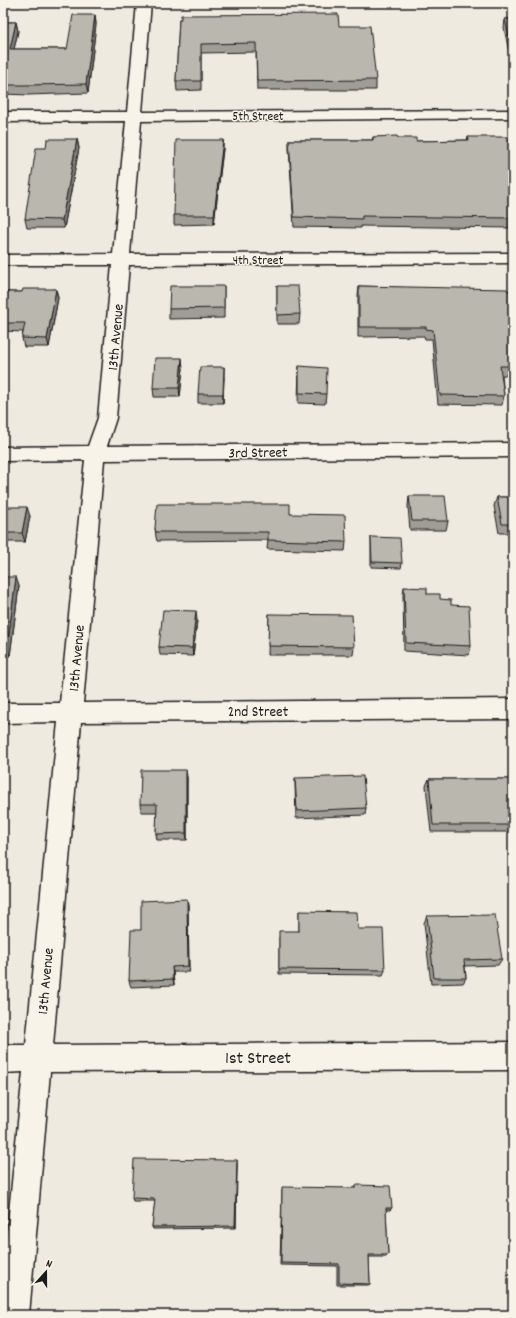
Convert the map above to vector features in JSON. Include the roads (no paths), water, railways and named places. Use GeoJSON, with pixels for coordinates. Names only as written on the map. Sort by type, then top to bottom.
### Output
{"type":"FeatureCollection","features":[{"type":"Feature","properties":{"kind":"street","name":"13th Avenue"},"geometry":{"type":"LineString","coordinates":[[14,1315],[95,453],[107,418],[144,3]]}},
{"type":"Feature","properties":{"kind":"street","name":"5th Street"},"geometry":{"type":"LineString","coordinates":[[3,116],[513,114]]}},
{"type":"Feature","properties":{"kind":"street","name":"4th Street"},"geometry":{"type":"LineString","coordinates":[[3,260],[513,258]]}},
{"type":"Feature","properties":{"kind":"street","name":"3rd Street"},"geometry":{"type":"LineString","coordinates":[[3,454],[513,450]]}},
{"type":"Feature","properties":{"kind":"street","name":"2nd Street"},"geometry":{"type":"LineString","coordinates":[[3,713],[513,709]]}},
{"type":"Feature","properties":{"kind":"street","name":"1st Street"},"geometry":{"type":"LineString","coordinates":[[3,1059],[513,1056]]}}]}
